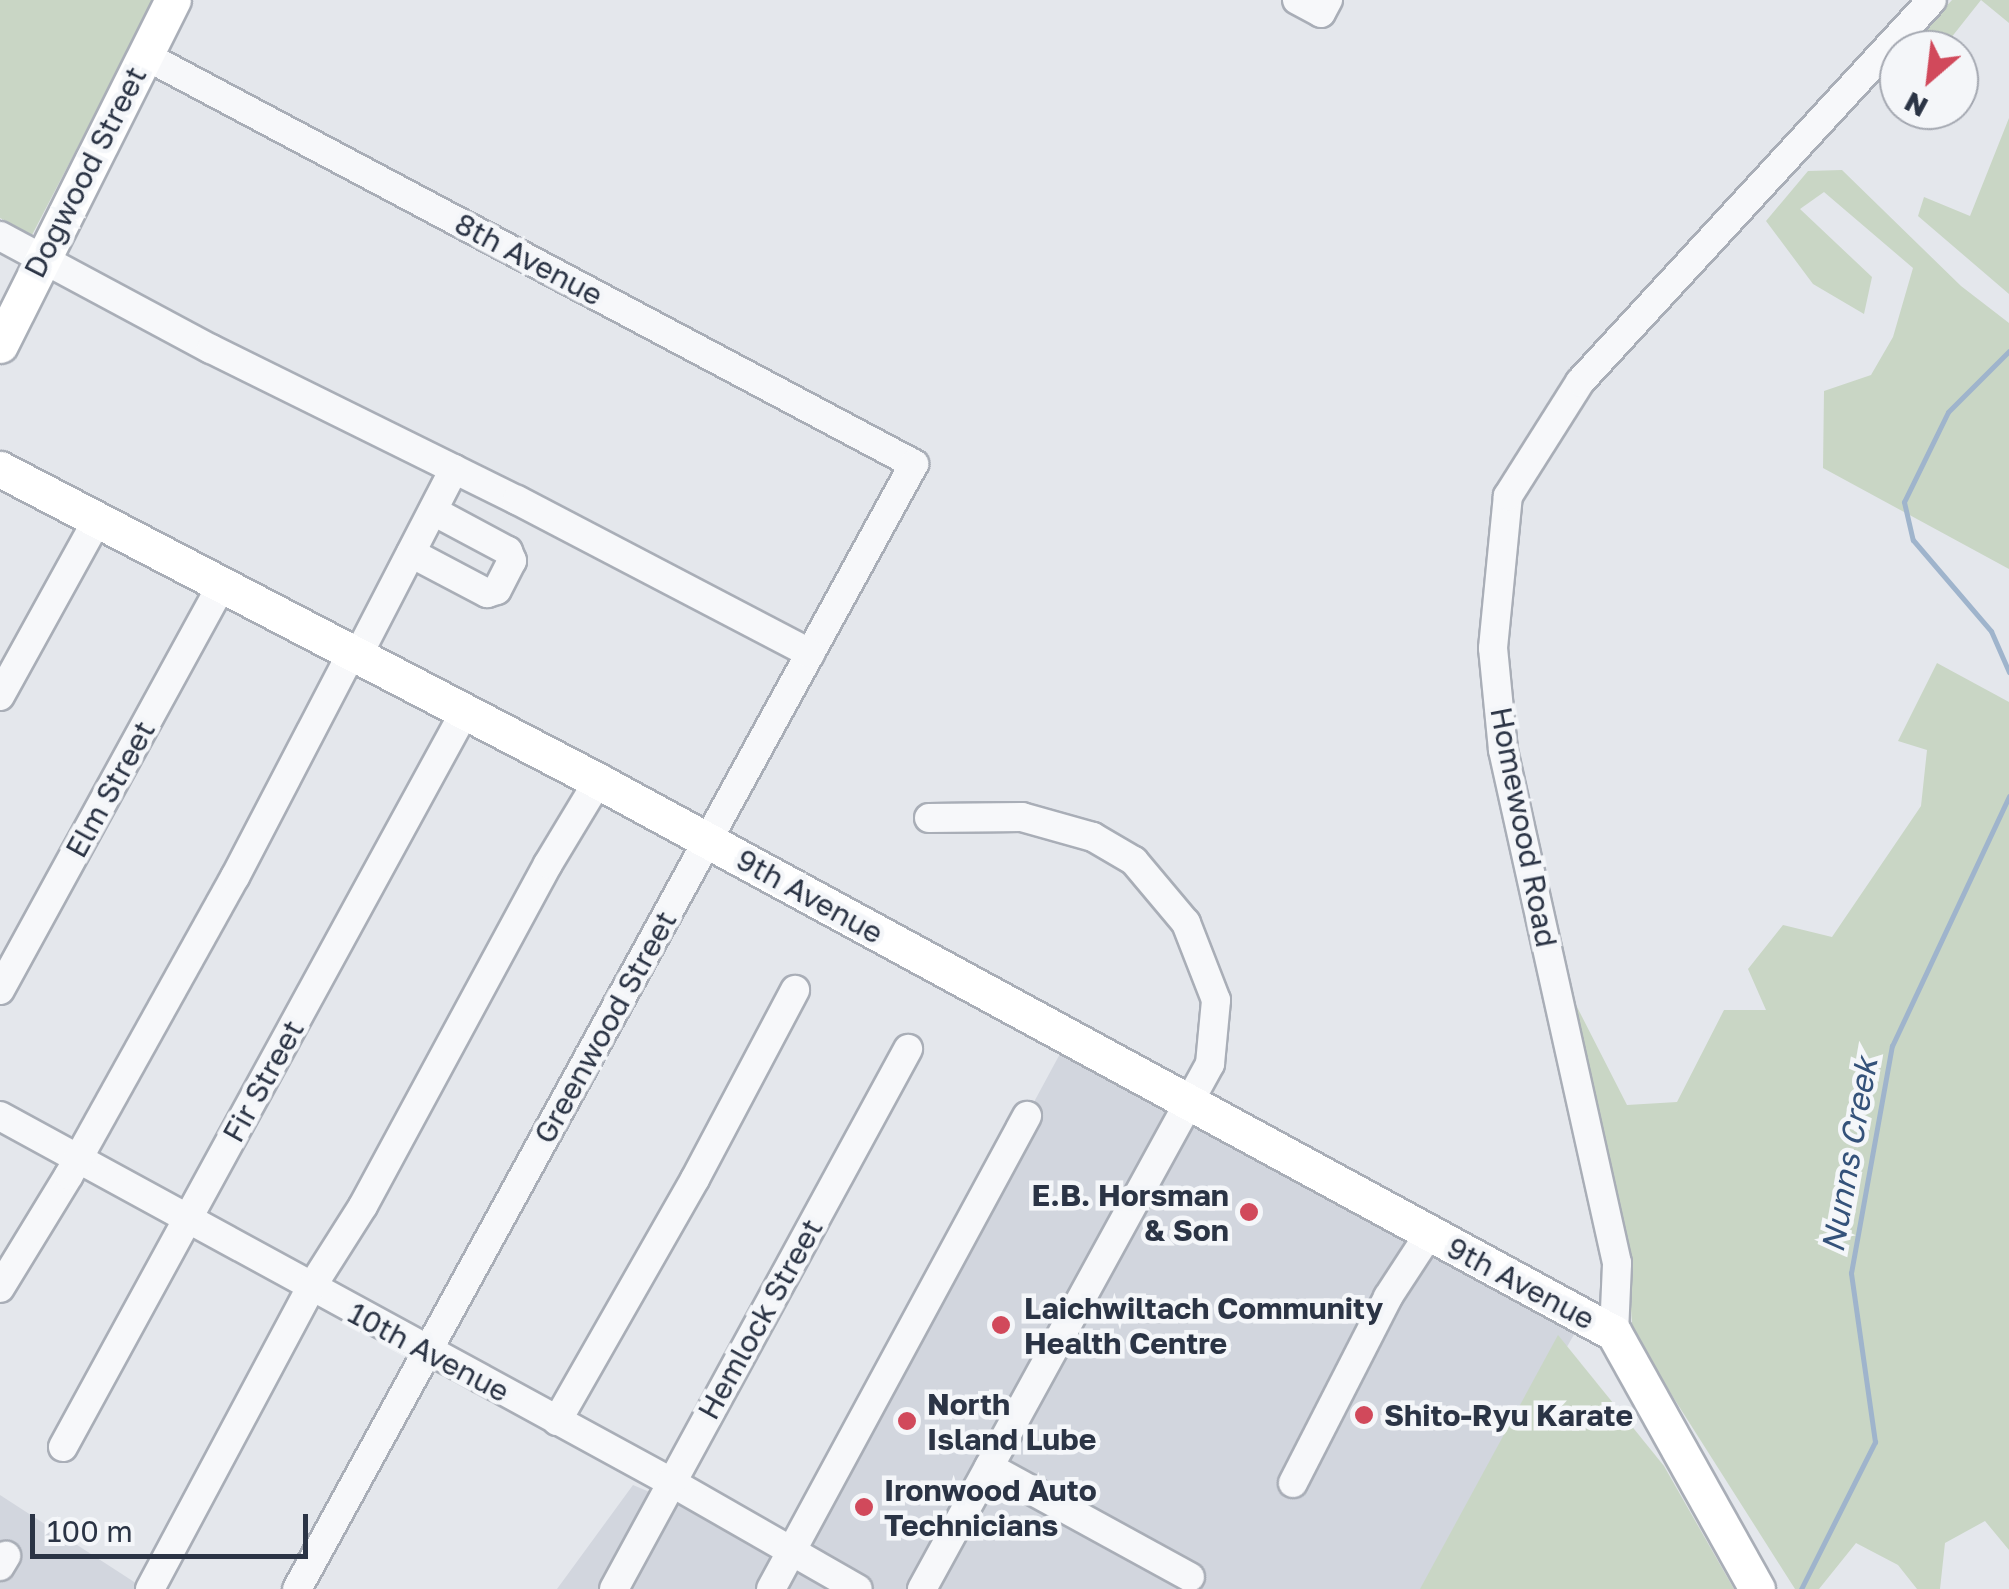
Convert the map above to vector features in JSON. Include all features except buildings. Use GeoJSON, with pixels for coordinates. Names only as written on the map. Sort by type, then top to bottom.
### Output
{"type":"FeatureCollection","features":[{"type":"Feature","properties":{"kind":"main road","name":"Dogwood Street"},"geometry":{"type":"LineString","coordinates":[[0,345],[173,0]]}},
{"type":"Feature","properties":{"kind":"main road","name":"9th Avenue"},"geometry":{"type":"LineString","coordinates":[[0,469],[463,715],[598,781],[1614,1333]]}},
{"type":"Feature","properties":{"kind":"main road"},"geometry":{"type":"LineString","coordinates":[[1614,1333],[1757,1589]]}},
{"type":"Feature","properties":{"kind":"street","name":"Homewood Road"},"geometry":{"type":"LineString","coordinates":[[1614,1333],[1617,1262],[1503,750],[1492,648],[1508,496],[1580,382],[1915,6]]}},
{"type":"Feature","properties":{"kind":"street","name":"8th Avenue"},"geometry":{"type":"LineString","coordinates":[[144,54],[914,464]]}},
{"type":"Feature","properties":{"kind":"street"},"geometry":{"type":"LineString","coordinates":[[0,236],[211,350],[454,469],[810,653]]}},
{"type":"Feature","properties":{"kind":"street","name":"Greenwood Street"},"geometry":{"type":"LineString","coordinates":[[297,1589],[914,464]]}},
{"type":"Feature","properties":{"kind":"street"},"geometry":{"type":"LineString","coordinates":[[0,1288],[235,878],[454,469]]}},
{"type":"Feature","properties":{"kind":"street"},"geometry":{"type":"LineString","coordinates":[[411,553],[487,593],[497,590],[512,562],[508,551],[433,511]]}},
{"type":"Feature","properties":{"kind":"street"},"geometry":{"type":"LineString","coordinates":[[0,696],[97,520]]}},
{"type":"Feature","properties":{"kind":"street","name":"Elm Street"},"geometry":{"type":"LineString","coordinates":[[0,990],[221,588]]}},
{"type":"Feature","properties":{"kind":"street","name":"Fir Street"},"geometry":{"type":"LineString","coordinates":[[64,1447],[463,715]]}},
{"type":"Feature","properties":{"kind":"street"},"geometry":{"type":"LineString","coordinates":[[150,1589],[311,1288],[363,1206],[548,864],[598,781]]}},
{"type":"Feature","properties":{"kind":"street"},"geometry":{"type":"LineString","coordinates":[[922,1589],[1210,1064],[1216,1000],[1186,923],[1134,860],[1093,837],[1022,818],[929,818]]}},
{"type":"Feature","properties":{"kind":"street"},"geometry":{"type":"LineString","coordinates":[[557,1421],[695,1179],[795,990]]}},
{"type":"Feature","properties":{"kind":"street","name":"Hemlock Street"},"geometry":{"type":"LineString","coordinates":[[614,1589],[908,1049]]}},
{"type":"Feature","properties":{"kind":"street","name":"10th Avenue"},"geometry":{"type":"LineString","coordinates":[[0,1116],[671,1482],[858,1589]]}},
{"type":"Feature","properties":{"kind":"street"},"geometry":{"type":"LineString","coordinates":[[770,1589],[1028,1116]]}},
{"type":"Feature","properties":{"kind":"street"},"geometry":{"type":"LineString","coordinates":[[1293,1483],[1388,1297],[1429,1234]]}},
{"type":"Feature","properties":{"kind":"street"},"geometry":{"type":"LineString","coordinates":[[989,1466],[1190,1577]]}},
{"type":"Feature","properties":{"kind":"shaded area"},"geometry":{"type":"Polygon","coordinates":[[[1068,1039],[1584,1317],[1429,1589],[557,1589],[633,1485],[791,1552],[1068,1039]]]}},
{"type":"Feature","properties":{"kind":"shaded area"},"geometry":{"type":"Polygon","coordinates":[[[0,1495],[145,1589],[0,1589],[0,1495]]]}},
{"type":"Feature","properties":{"kind":"green space"},"geometry":{"type":"Polygon","coordinates":[[[0,0],[154,0],[32,235],[0,218],[0,0]]]}},
{"type":"Feature","properties":{"kind":"green space"},"geometry":{"type":"Polygon","coordinates":[[[1952,0],[1981,0],[1957,30],[1924,30],[1952,0]]]}},
{"type":"Feature","properties":{"kind":"green space"},"geometry":{"type":"Polygon","coordinates":[[[1981,0],[2009,0],[2009,23],[1981,0]]]}},
{"type":"Feature","properties":{"kind":"green space"},"geometry":{"type":"Polygon","coordinates":[[[2009,118],[2009,294],[1918,216],[1924,197],[1970,216],[2009,118]]]}},
{"type":"Feature","properties":{"kind":"green space"},"geometry":{"type":"Polygon","coordinates":[[[1842,170],[1961,286],[2009,323],[2009,569],[1823,468],[1824,391],[1871,375],[1893,337],[1913,268],[1824,192],[1800,209],[1872,277],[1864,314],[1813,284],[1766,221],[1808,171],[1842,170]]]}},
{"type":"Feature","properties":{"kind":"green space"},"geometry":{"type":"Polygon","coordinates":[[[1937,663],[2009,702],[2009,1550],[1985,1521],[1945,1543],[1940,1589],[1917,1589],[1898,1565],[1856,1543],[1819,1589],[1795,1589],[1633,1334],[1625,1241],[1575,1003],[1627,1105],[1677,1102],[1724,1010],[1766,1010],[1748,969],[1783,925],[1832,937],[1921,806],[1927,750],[1898,741],[1937,663]]]}},
{"type":"Feature","properties":{"kind":"green space"},"geometry":{"type":"Polygon","coordinates":[[[1558,1335],[1664,1466],[1734,1589],[1420,1589],[1558,1335]]]}},
{"type":"Feature","properties":{"kind":"waterway","name":"Nunns Creek"},"geometry":{"type":"LineString","coordinates":[[2009,351],[1948,412],[1904,502],[1913,540],[1991,631],[2009,672]]}},
{"type":"Feature","properties":{"kind":"waterway","name":"Nunns Creek"},"geometry":{"type":"LineString","coordinates":[[1801,1589],[1875,1442],[1851,1273],[1892,1046],[2009,796]]}},
{"type":"Feature","properties":{"kind":"place","name":"E.B. Horsman & Son"},"geometry":{"type":"Point","coordinates":[1249,1212]}},
{"type":"Feature","properties":{"kind":"place","name":"Laichwiltach Community Health Centre"},"geometry":{"type":"Point","coordinates":[1001,1325]}},
{"type":"Feature","properties":{"kind":"place","name":"Shito-Ryu Karate"},"geometry":{"type":"Point","coordinates":[1364,1415]}},
{"type":"Feature","properties":{"kind":"place","name":"North Island Lube"},"geometry":{"type":"Point","coordinates":[907,1421]}},
{"type":"Feature","properties":{"kind":"place","name":"Ironwood Auto Technicians"},"geometry":{"type":"Point","coordinates":[864,1507]}}]}
